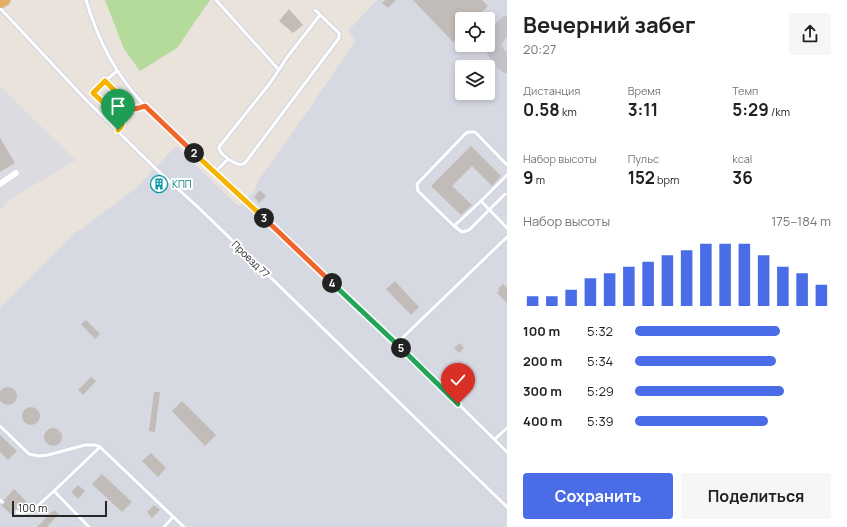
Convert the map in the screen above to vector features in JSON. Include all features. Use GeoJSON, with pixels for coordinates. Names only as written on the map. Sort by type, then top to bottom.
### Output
{"type":"FeatureCollection","features":[{"type":"Feature","properties":{"kind":"highway"},"geometry":{"type":"LineString","coordinates":[[0,3],[5,0]]}},
{"type":"Feature","properties":{"kind":"street"},"geometry":{"type":"LineString","coordinates":[[0,184],[16,173]]}},
{"type":"Feature","properties":{"kind":"lane"},"geometry":{"type":"LineString","coordinates":[[86,0],[100,40],[109,58],[117,71],[145,106],[397,344],[507,452]]}},
{"type":"Feature","properties":{"kind":"lane"},"geometry":{"type":"LineString","coordinates":[[216,0],[279,70]]}},
{"type":"Feature","properties":{"kind":"lane","name":"Проезд 77"},"geometry":{"type":"LineString","coordinates":[[0,8],[86,100],[155,168],[201,210],[507,507]]}},
{"type":"Feature","properties":{"kind":"lane"},"geometry":{"type":"LineString","coordinates":[[315,10],[339,33],[339,38],[245,163],[243,165],[237,164],[228,159],[220,152],[219,146],[270,83],[320,15]]}},
{"type":"Feature","properties":{"kind":"lane"},"geometry":{"type":"LineString","coordinates":[[86,100],[117,71]]}},
{"type":"Feature","properties":{"kind":"lane"},"geometry":{"type":"LineString","coordinates":[[105,81],[132,108],[134,109],[145,106]]}},
{"type":"Feature","properties":{"kind":"lane"},"geometry":{"type":"LineString","coordinates":[[93,93],[121,119],[122,125],[118,130]]}},
{"type":"Feature","properties":{"kind":"lane"},"geometry":{"type":"LineString","coordinates":[[505,194],[469,230],[462,232],[418,191],[417,184],[466,133],[473,131],[507,166]]}},
{"type":"Feature","properties":{"kind":"lane"},"geometry":{"type":"LineString","coordinates":[[215,172],[228,159]]}},
{"type":"Feature","properties":{"kind":"lane"},"geometry":{"type":"LineString","coordinates":[[454,226],[482,201],[507,175]]}},
{"type":"Feature","properties":{"kind":"lane"},"geometry":{"type":"LineString","coordinates":[[482,201],[507,228]]}},
{"type":"Feature","properties":{"kind":"lane"},"geometry":{"type":"LineString","coordinates":[[397,344],[507,238]]}},
{"type":"Feature","properties":{"kind":"lane"},"geometry":{"type":"LineString","coordinates":[[0,426],[29,454],[39,456],[48,455],[85,445],[100,446],[184,527]]}},
{"type":"Feature","properties":{"kind":"lane"},"geometry":{"type":"LineString","coordinates":[[495,439],[507,428]]}},
{"type":"Feature","properties":{"kind":"lane"},"geometry":{"type":"LineString","coordinates":[[17,512],[23,513],[32,511],[100,446]]}},
{"type":"Feature","properties":{"kind":"lane"},"geometry":{"type":"LineString","coordinates":[[54,491],[89,527]]}},
{"type":"Feature","properties":{"kind":"lane"},"geometry":{"type":"LineString","coordinates":[[164,527],[173,517]]}},
{"type":"Feature","properties":{"kind":"shaded area"},"geometry":{"type":"Polygon","coordinates":[[[377,0],[507,0],[507,527],[0,527],[0,308],[76,232],[136,188],[176,146],[239,207],[256,189],[256,184],[356,40],[348,31],[377,0]]]}},
{"type":"Feature","properties":{"kind":"shaded area"},"geometry":{"type":"Polygon","coordinates":[[[0,87],[76,160],[9,200],[0,210],[0,87]]]}},
{"type":"Feature","properties":{"kind":"green space"},"geometry":{"type":"Polygon","coordinates":[[[105,0],[210,0],[177,48],[140,71],[124,49],[105,0]]]}},
{"type":"Feature","properties":{"kind":"building"},"geometry":{"type":"Polygon","coordinates":[[[385,0],[396,0],[388,8],[382,3],[385,0]]]}},
{"type":"Feature","properties":{"kind":"building"},"geometry":{"type":"Polygon","coordinates":[[[413,0],[482,0],[488,6],[482,12],[455,12],[455,40],[453,42],[413,0]]]}},
{"type":"Feature","properties":{"kind":"building"},"geometry":{"type":"Polygon","coordinates":[[[289,9],[303,25],[293,33],[279,21],[289,9]]]}},
{"type":"Feature","properties":{"kind":"building"},"geometry":{"type":"Polygon","coordinates":[[[0,138],[15,163],[0,172],[0,138]]]}},
{"type":"Feature","properties":{"kind":"building"},"geometry":{"type":"Polygon","coordinates":[[[471,146],[501,176],[492,186],[472,166],[452,186],[472,205],[461,215],[431,186],[471,146]]]}},
{"type":"Feature","properties":{"kind":"building","name":"КПП"},"geometry":{"type":"Polygon","coordinates":[[[158,177],[166,185],[161,190],[152,182],[158,177]]]}},
{"type":"Feature","properties":{"kind":"building"},"geometry":{"type":"Polygon","coordinates":[[[260,190],[266,196],[259,203],[254,197],[260,190]]]}},
{"type":"Feature","properties":{"kind":"building"},"geometry":{"type":"Polygon","coordinates":[[[395,281],[419,307],[411,315],[386,289],[395,281]]]}},
{"type":"Feature","properties":{"kind":"building"},"geometry":{"type":"Polygon","coordinates":[[[503,284],[507,288],[507,303],[497,293],[499,291],[498,289],[503,284]]]}},
{"type":"Feature","properties":{"kind":"building"},"geometry":{"type":"Polygon","coordinates":[[[86,320],[100,334],[95,339],[81,324],[86,320]]]}},
{"type":"Feature","properties":{"kind":"building"},"geometry":{"type":"Polygon","coordinates":[[[460,343],[464,348],[459,353],[454,348],[460,343]]]}},
{"type":"Feature","properties":{"kind":"building"},"geometry":{"type":"Polygon","coordinates":[[[91,377],[96,381],[83,395],[78,390],[91,377]]]}},
{"type":"Feature","properties":{"kind":"building"},"geometry":{"type":"Polygon","coordinates":[[[8,387],[14,390],[17,396],[14,402],[8,405],[2,402],[-1,396],[2,390],[8,387]]]}},
{"type":"Feature","properties":{"kind":"building"},"geometry":{"type":"Polygon","coordinates":[[[154,392],[160,392],[155,432],[149,431],[154,392]]]}},
{"type":"Feature","properties":{"kind":"building"},"geometry":{"type":"Polygon","coordinates":[[[182,401],[216,435],[205,446],[172,411],[182,401]]]}},
{"type":"Feature","properties":{"kind":"building"},"geometry":{"type":"Polygon","coordinates":[[[31,407],[35,408],[39,412],[39,420],[35,424],[31,425],[27,424],[23,420],[22,416],[23,412],[27,408],[31,407]]]}},
{"type":"Feature","properties":{"kind":"building"},"geometry":{"type":"Polygon","coordinates":[[[53,428],[57,429],[61,433],[61,441],[57,445],[53,446],[49,445],[45,441],[44,437],[45,433],[49,429],[53,428]]]}},
{"type":"Feature","properties":{"kind":"building"},"geometry":{"type":"Polygon","coordinates":[[[0,435],[17,451],[8,460],[0,452],[0,435]]]}},
{"type":"Feature","properties":{"kind":"building"},"geometry":{"type":"Polygon","coordinates":[[[151,453],[166,468],[158,477],[142,461],[151,453]]]}},
{"type":"Feature","properties":{"kind":"building"},"geometry":{"type":"Polygon","coordinates":[[[102,474],[132,502],[122,512],[92,484],[102,474]]]}},
{"type":"Feature","properties":{"kind":"building"},"geometry":{"type":"Polygon","coordinates":[[[78,485],[85,491],[78,499],[71,492],[78,485]]]}},
{"type":"Feature","properties":{"kind":"building"},"geometry":{"type":"Polygon","coordinates":[[[14,489],[27,502],[20,509],[15,510],[15,514],[13,516],[1,505],[4,504],[4,500],[14,489]]]}},
{"type":"Feature","properties":{"kind":"building"},"geometry":{"type":"Polygon","coordinates":[[[154,505],[160,510],[152,518],[147,512],[154,505]]]}},
{"type":"Feature","properties":{"kind":"building"},"geometry":{"type":"Polygon","coordinates":[[[54,510],[59,514],[47,527],[37,527],[54,510]]]}},
{"type":"Feature","properties":{"kind":"taxiway"},"geometry":{"type":"LineString","coordinates":[[507,24],[497,35],[494,44],[497,54],[507,65]]}},
{"type":"Feature","properties":{"kind":"place","name":"КПП"},"geometry":{"type":"Point","coordinates":[159,184]}},
{"type":"Feature","properties":{"kind":"route"},"geometry":{"type":"LineString","coordinates":[[118,130],[122,125],[121,119],[93,93],[105,81],[132,108],[134,109],[145,106],[397,344],[458,404]]}}]}
